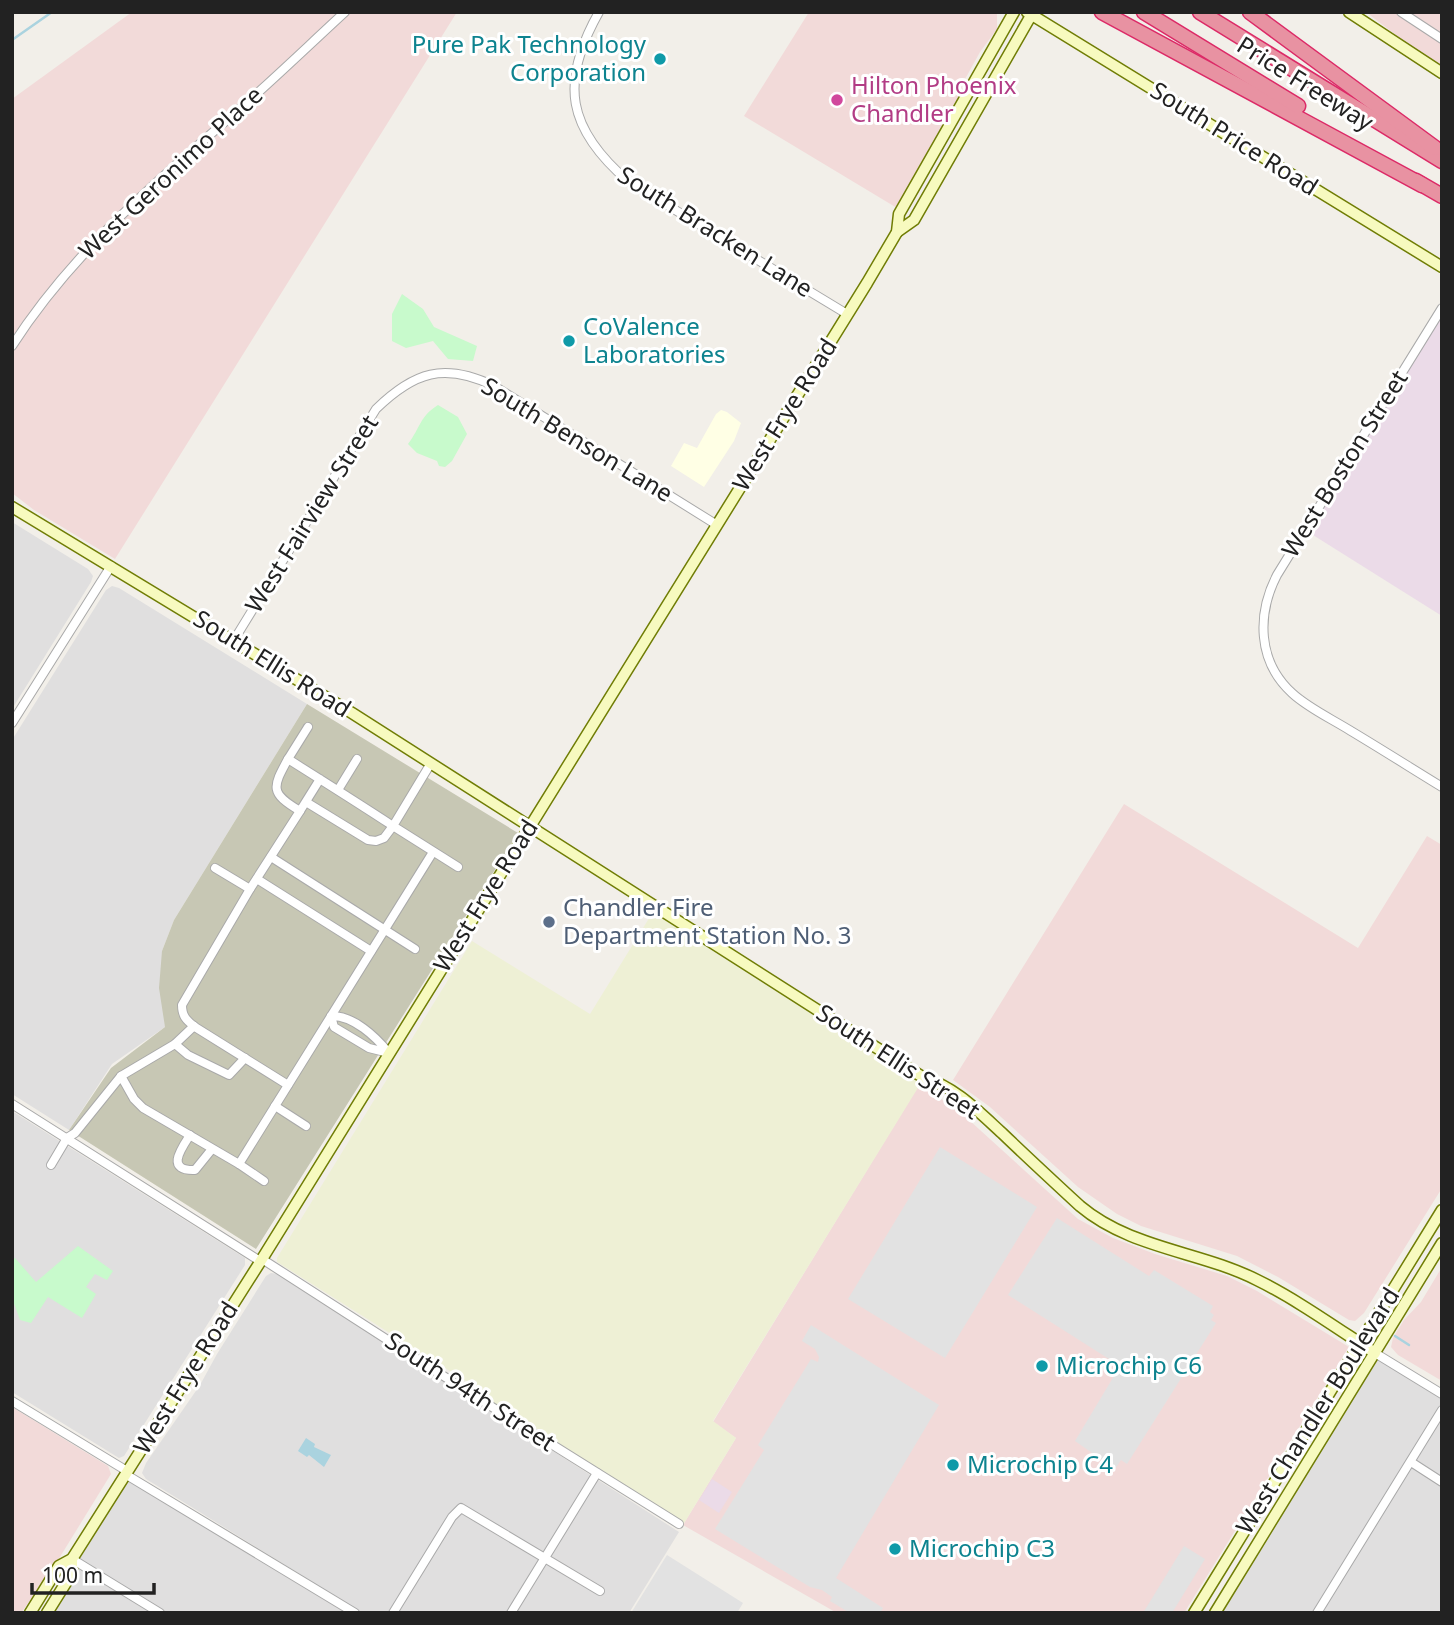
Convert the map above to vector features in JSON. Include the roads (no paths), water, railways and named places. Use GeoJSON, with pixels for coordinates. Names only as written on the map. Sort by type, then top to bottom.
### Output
{"type":"FeatureCollection","features":[{"type":"Feature","properties":{"kind":"highway"},"geometry":{"type":"LineString","coordinates":[[1102,12],[1422,184]]}},
{"type":"Feature","properties":{"kind":"highway","name":"Price Freeway"},"geometry":{"type":"LineString","coordinates":[[1144,12],[1442,196]]}},
{"type":"Feature","properties":{"kind":"highway","name":"Price Freeway"},"geometry":{"type":"LineString","coordinates":[[1200,12],[1442,161]]}},
{"type":"Feature","properties":{"kind":"highway"},"geometry":{"type":"LineString","coordinates":[[1250,12],[1442,154]]}},
{"type":"Feature","properties":{"kind":"street","name":"West Geronimo Place"},"geometry":{"type":"LineString","coordinates":[[12,346],[57,284],[99,237],[145,191],[345,12]]}},
{"type":"Feature","properties":{"kind":"street","name":"South Bracken Lane"},"geometry":{"type":"LineString","coordinates":[[599,12],[585,36],[577,60],[575,103],[587,136],[605,161],[629,181],[847,314]]}},
{"type":"Feature","properties":{"kind":"street","name":"West Frye Road"},"geometry":{"type":"LineString","coordinates":[[897,232],[899,214],[1014,12]]}},
{"type":"Feature","properties":{"kind":"street"},"geometry":{"type":"LineString","coordinates":[[1349,12],[1442,73]]}},
{"type":"Feature","properties":{"kind":"street"},"geometry":{"type":"LineString","coordinates":[[1401,12],[1442,38]]}},
{"type":"Feature","properties":{"kind":"street","name":"West Frye Road"},"geometry":{"type":"LineString","coordinates":[[30,1613],[59,1566],[72,1559],[261,1260],[897,232],[914,220],[1030,13]]}},
{"type":"Feature","properties":{"kind":"street","name":"South Price Road"},"geometry":{"type":"LineString","coordinates":[[1030,13],[1442,267]]}},
{"type":"Feature","properties":{"kind":"street"},"geometry":{"type":"LineString","coordinates":[[964,100],[978,107]]}},
{"type":"Feature","properties":{"kind":"street","name":"West Boston Street"},"geometry":{"type":"LineString","coordinates":[[1442,308],[1277,575],[1266,598],[1262,625],[1271,663],[1291,692],[1442,787]]}},
{"type":"Feature","properties":{"kind":"street","name":"South Benson Lane"},"geometry":{"type":"LineString","coordinates":[[432,373],[474,377],[494,386],[717,526]]}},
{"type":"Feature","properties":{"kind":"street","name":"West Fairview Street"},"geometry":{"type":"LineString","coordinates":[[234,640],[376,409],[397,389],[432,373]]}},
{"type":"Feature","properties":{"kind":"street","name":"South Ellis Road"},"geometry":{"type":"LineString","coordinates":[[12,507],[234,640],[529,826]]}},
{"type":"Feature","properties":{"kind":"street"},"geometry":{"type":"LineString","coordinates":[[12,723],[111,566]]}},
{"type":"Feature","properties":{"kind":"street"},"geometry":{"type":"LineString","coordinates":[[300,811],[276,792],[274,783],[308,727]]}},
{"type":"Feature","properties":{"kind":"street"},"geometry":{"type":"LineString","coordinates":[[288,759],[458,867]]}},
{"type":"Feature","properties":{"kind":"street"},"geometry":{"type":"LineString","coordinates":[[338,790],[357,759]]}},
{"type":"Feature","properties":{"kind":"street"},"geometry":{"type":"LineString","coordinates":[[306,802],[368,840],[376,841],[384,838],[393,826],[430,763]]}},
{"type":"Feature","properties":{"kind":"street"},"geometry":{"type":"LineString","coordinates":[[288,1085],[194,1026],[183,1013],[183,1005],[250,889],[320,779]]}},
{"type":"Feature","properties":{"kind":"street","name":"South Ellis Street"},"geometry":{"type":"LineString","coordinates":[[529,826],[924,1078],[936,1082],[962,1099],[1082,1207],[1118,1230],[1160,1248],[1256,1279],[1375,1353]]}},
{"type":"Feature","properties":{"kind":"street"},"geometry":{"type":"LineString","coordinates":[[239,1164],[433,852]]}},
{"type":"Feature","properties":{"kind":"street"},"geometry":{"type":"LineString","coordinates":[[271,857],[415,949]]}},
{"type":"Feature","properties":{"kind":"street"},"geometry":{"type":"LineString","coordinates":[[215,868],[250,889]]}},
{"type":"Feature","properties":{"kind":"street"},"geometry":{"type":"LineString","coordinates":[[257,879],[371,951]]}},
{"type":"Feature","properties":{"kind":"street"},"geometry":{"type":"LineString","coordinates":[[331,1016],[341,1016],[376,1037],[389,1053]]}},
{"type":"Feature","properties":{"kind":"street"},"geometry":{"type":"LineString","coordinates":[[331,1016],[334,1027],[369,1048],[389,1053]]}},
{"type":"Feature","properties":{"kind":"street"},"geometry":{"type":"LineString","coordinates":[[51,1165],[67,1138],[75,1133],[121,1076],[175,1044],[194,1026]]}},
{"type":"Feature","properties":{"kind":"street"},"geometry":{"type":"LineString","coordinates":[[175,1044],[188,1055],[225,1075],[234,1073],[245,1058]]}},
{"type":"Feature","properties":{"kind":"street"},"geometry":{"type":"LineString","coordinates":[[121,1076],[143,1108],[264,1181]]}},
{"type":"Feature","properties":{"kind":"street","name":"South 94th Street"},"geometry":{"type":"LineString","coordinates":[[12,1104],[679,1524]]}},
{"type":"Feature","properties":{"kind":"street"},"geometry":{"type":"LineString","coordinates":[[275,1106],[306,1126]]}},
{"type":"Feature","properties":{"kind":"street"},"geometry":{"type":"LineString","coordinates":[[190,1135],[177,1156],[177,1163],[181,1168],[195,1170],[212,1149]]}},
{"type":"Feature","properties":{"kind":"street","name":"West Chandler Boulevard"},"geometry":{"type":"LineString","coordinates":[[1194,1613],[1442,1210]]}},
{"type":"Feature","properties":{"kind":"street","name":"West Chandler Boulevard"},"geometry":{"type":"LineString","coordinates":[[1215,1613],[1442,1243]]}},
{"type":"Feature","properties":{"kind":"street"},"geometry":{"type":"LineString","coordinates":[[1375,1353],[1442,1394]]}},
{"type":"Feature","properties":{"kind":"street"},"geometry":{"type":"LineString","coordinates":[[12,1401],[355,1613]]}},
{"type":"Feature","properties":{"kind":"street"},"geometry":{"type":"LineString","coordinates":[[1317,1613],[1442,1410]]}},
{"type":"Feature","properties":{"kind":"street"},"geometry":{"type":"LineString","coordinates":[[1410,1462],[1442,1482]]}},
{"type":"Feature","properties":{"kind":"street"},"geometry":{"type":"LineString","coordinates":[[511,1613],[597,1473]]}},
{"type":"Feature","properties":{"kind":"street"},"geometry":{"type":"LineString","coordinates":[[393,1613],[452,1517],[461,1508],[600,1591]]}},
{"type":"Feature","properties":{"kind":"street","name":"West Frye Road"},"geometry":{"type":"LineString","coordinates":[[47,1613],[72,1573],[72,1559]]}},
{"type":"Feature","properties":{"kind":"street"},"geometry":{"type":"LineString","coordinates":[[72,1559],[160,1613]]}},
{"type":"Feature","properties":{"kind":"water"},"geometry":{"type":"Polygon","coordinates":[[[306,1438],[315,1444],[314,1447],[331,1455],[324,1467],[309,1455],[307,1457],[298,1451],[306,1438]]]}},
{"type":"Feature","properties":{"kind":"waterway"},"geometry":{"type":"LineString","coordinates":[[12,40],[52,12]]}},
{"type":"Feature","properties":{"kind":"waterway"},"geometry":{"type":"LineString","coordinates":[[1395,1336],[1409,1345]]}},
{"type":"Feature","properties":{"kind":"place","name":"Pure Pak Technology Corporation"},"geometry":{"type":"Point","coordinates":[660,59]}},
{"type":"Feature","properties":{"kind":"place","name":"Hilton Phoenix Chandler"},"geometry":{"type":"Point","coordinates":[837,100]}},
{"type":"Feature","properties":{"kind":"place","name":"CoValence Laboratories"},"geometry":{"type":"Point","coordinates":[569,341]}},
{"type":"Feature","properties":{"kind":"place","name":"Chandler Fire Department Station No. 3"},"geometry":{"type":"Point","coordinates":[549,922]}},
{"type":"Feature","properties":{"kind":"place","name":"Microchip C6"},"geometry":{"type":"Point","coordinates":[1042,1366]}},
{"type":"Feature","properties":{"kind":"place","name":"Microchip C4"},"geometry":{"type":"Point","coordinates":[953,1465]}},
{"type":"Feature","properties":{"kind":"place","name":"Microchip C3"},"geometry":{"type":"Point","coordinates":[895,1549]}}]}
